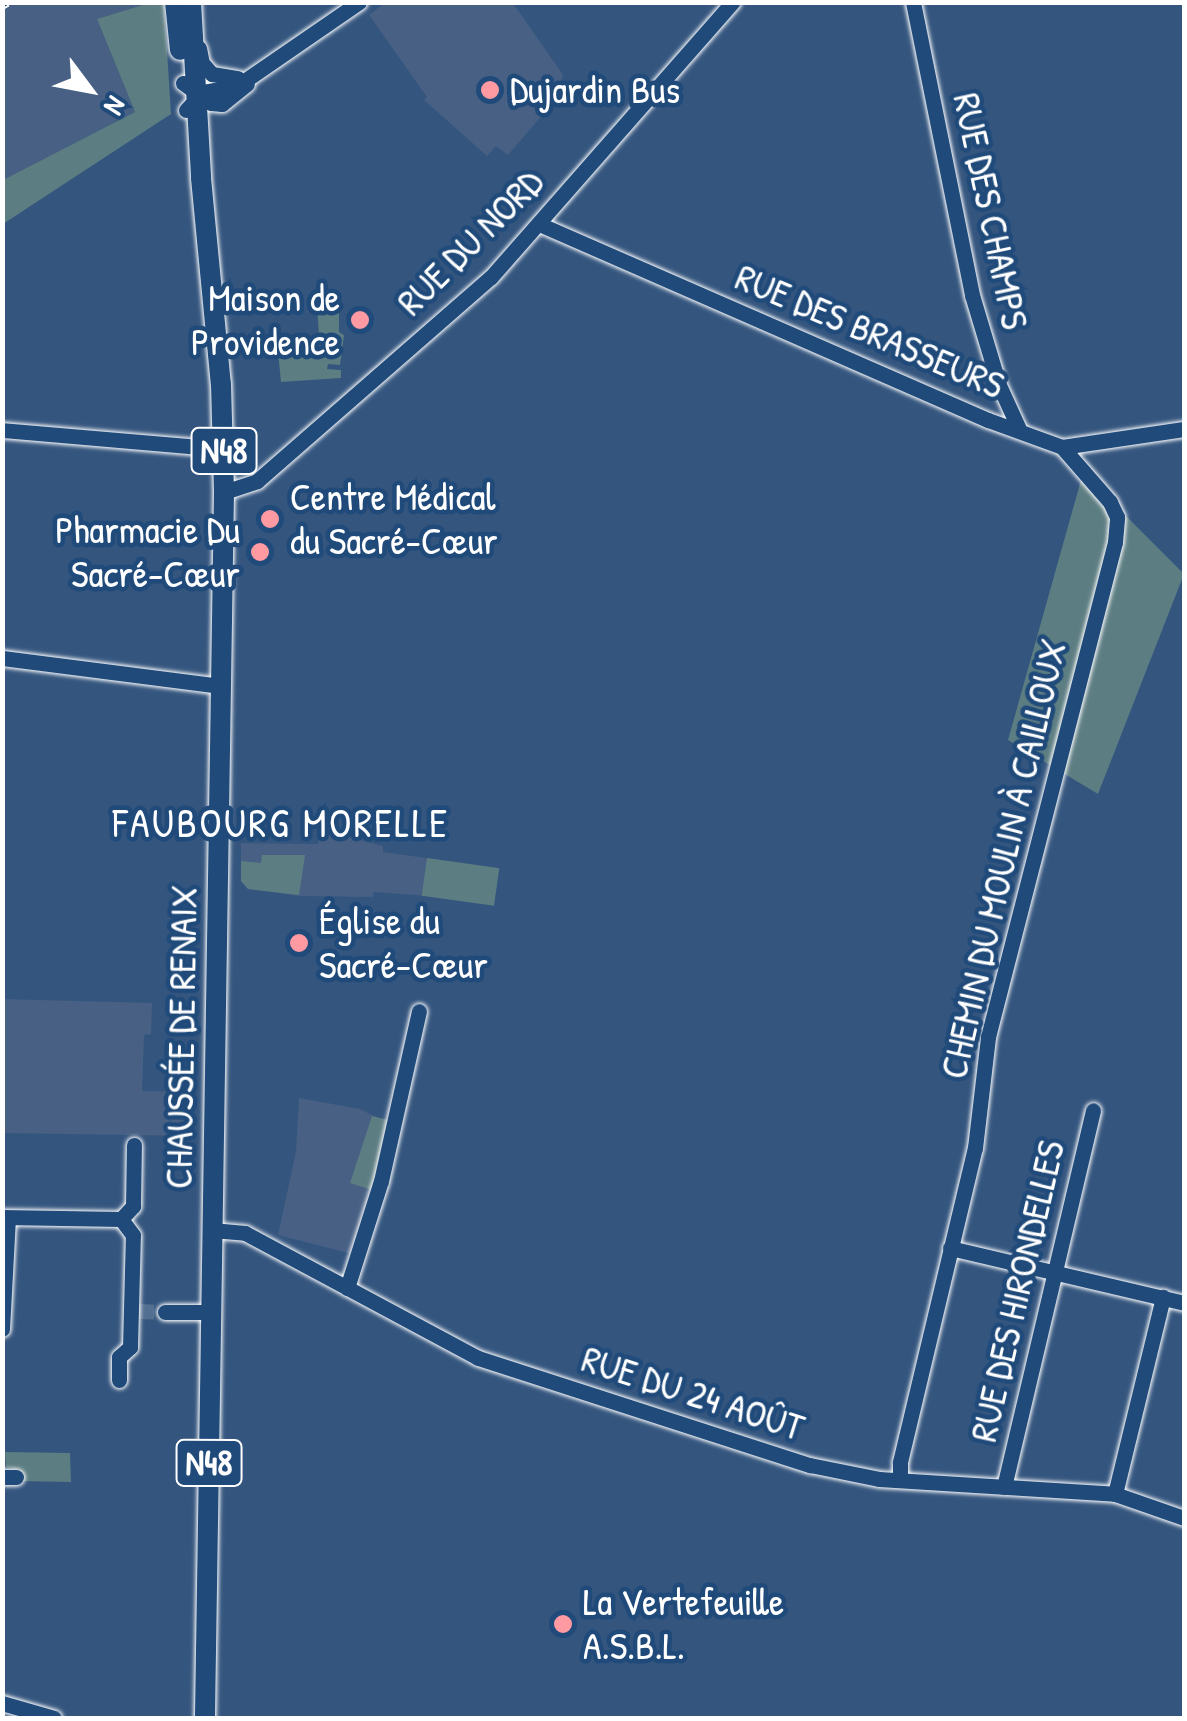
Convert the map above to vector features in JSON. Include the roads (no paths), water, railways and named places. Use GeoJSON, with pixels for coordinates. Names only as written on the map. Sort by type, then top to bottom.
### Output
{"type":"FeatureCollection","features":[{"type":"Feature","properties":{"kind":"main road","name":"CHAUSSÉE DE RENAIX"},"geometry":{"type":"LineString","coordinates":[[184,6],[191,104],[217,328],[224,449],[205,1718]]}},
{"type":"Feature","properties":{"kind":"street"},"geometry":{"type":"LineString","coordinates":[[191,104],[257,74],[359,2]]}},
{"type":"Feature","properties":{"kind":"street","name":"RUE DU NORD"},"geometry":{"type":"LineString","coordinates":[[224,492],[245,488],[280,462],[491,278],[732,2]]}},
{"type":"Feature","properties":{"kind":"street","name":"RUE DES CHAMPS"},"geometry":{"type":"LineString","coordinates":[[913,2],[972,295],[999,385],[1019,429]]}},
{"type":"Feature","properties":{"kind":"street"},"geometry":{"type":"LineString","coordinates":[[184,6],[206,69],[228,78],[257,74]]}},
{"type":"Feature","properties":{"kind":"street"},"geometry":{"type":"LineString","coordinates":[[191,104],[222,104],[257,74]]}},
{"type":"Feature","properties":{"kind":"street"},"geometry":{"type":"LineString","coordinates":[[191,104],[222,104]]}},
{"type":"Feature","properties":{"kind":"street","name":"RUE DES BRASSEURS"},"geometry":{"type":"LineString","coordinates":[[539,224],[988,420],[1062,448]]}},
{"type":"Feature","properties":{"kind":"street"},"geometry":{"type":"LineString","coordinates":[[1062,448],[1184,429]]}},
{"type":"Feature","properties":{"kind":"street"},"geometry":{"type":"LineString","coordinates":[[2,430],[224,449]]}},
{"type":"Feature","properties":{"kind":"street","name":"CHEMIN DU MOULIN À CAILLOUX"},"geometry":{"type":"LineString","coordinates":[[900,1480],[900,1462],[975,1148],[988,1037],[1115,542],[1118,517],[1110,502],[1062,448]]}},
{"type":"Feature","properties":{"kind":"street"},"geometry":{"type":"LineString","coordinates":[[2,658],[221,686]]}},
{"type":"Feature","properties":{"kind":"street"},"geometry":{"type":"LineString","coordinates":[[347,1288],[381,1180],[419,1010]]}},
{"type":"Feature","properties":{"kind":"street","name":"RUE DES HIRONDELLES"},"geometry":{"type":"LineString","coordinates":[[1004,1486],[1093,1110]]}},
{"type":"Feature","properties":{"kind":"street"},"geometry":{"type":"LineString","coordinates":[[2,1329],[6,1218],[121,1219],[133,1206],[134,1145]]}},
{"type":"Feature","properties":{"kind":"street"},"geometry":{"type":"LineString","coordinates":[[118,1380],[120,1357],[130,1347],[135,1310],[132,1235],[121,1219]]}},
{"type":"Feature","properties":{"kind":"street","name":"RUE DU 24 AOÛT"},"geometry":{"type":"LineString","coordinates":[[212,1230],[244,1234],[478,1358],[810,1465],[854,1476],[1115,1494],[1184,1518]]}},
{"type":"Feature","properties":{"kind":"street"},"geometry":{"type":"LineString","coordinates":[[950,1248],[1184,1303]]}},
{"type":"Feature","properties":{"kind":"street"},"geometry":{"type":"LineString","coordinates":[[1115,1494],[1163,1297]]}},
{"type":"Feature","properties":{"kind":"street"},"geometry":{"type":"LineString","coordinates":[[165,1312],[211,1312]]}},
{"type":"Feature","properties":{"kind":"street"},"geometry":{"type":"LineString","coordinates":[[2,1703],[54,1718]]}},
{"type":"Feature","properties":{"kind":"tunnel"},"geometry":{"type":"LineString","coordinates":[[139,1311],[165,1312]]}},
{"type":"Feature","properties":{"kind":"railway"},"geometry":{"type":"LineString","coordinates":[[2,5],[7,2]]}},
{"type":"Feature","properties":{"kind":"place","name":"Dujardin Bus"},"geometry":{"type":"Point","coordinates":[490,90]}},
{"type":"Feature","properties":{"kind":"place","name":"Maison de Providence"},"geometry":{"type":"Point","coordinates":[360,320]}},
{"type":"Feature","properties":{"kind":"place","name":"Centre Médical du Sacré-Cœur"},"geometry":{"type":"Point","coordinates":[270,519]}},
{"type":"Feature","properties":{"kind":"place","name":"Pharmacie Du Sacré-Cœur"},"geometry":{"type":"Point","coordinates":[260,552]}},
{"type":"Feature","properties":{"kind":"place","name":"Église du Sacré-Cœur"},"geometry":{"type":"Point","coordinates":[299,943]}},
{"type":"Feature","properties":{"kind":"place","name":"La Vertefeuille A.S.B.L."},"geometry":{"type":"Point","coordinates":[563,1624]}},
{"type":"Feature","properties":{"kind":"district","name":"FAUBOURG MORELLE"},"geometry":{"type":"Point","coordinates":[281,822]}}]}
